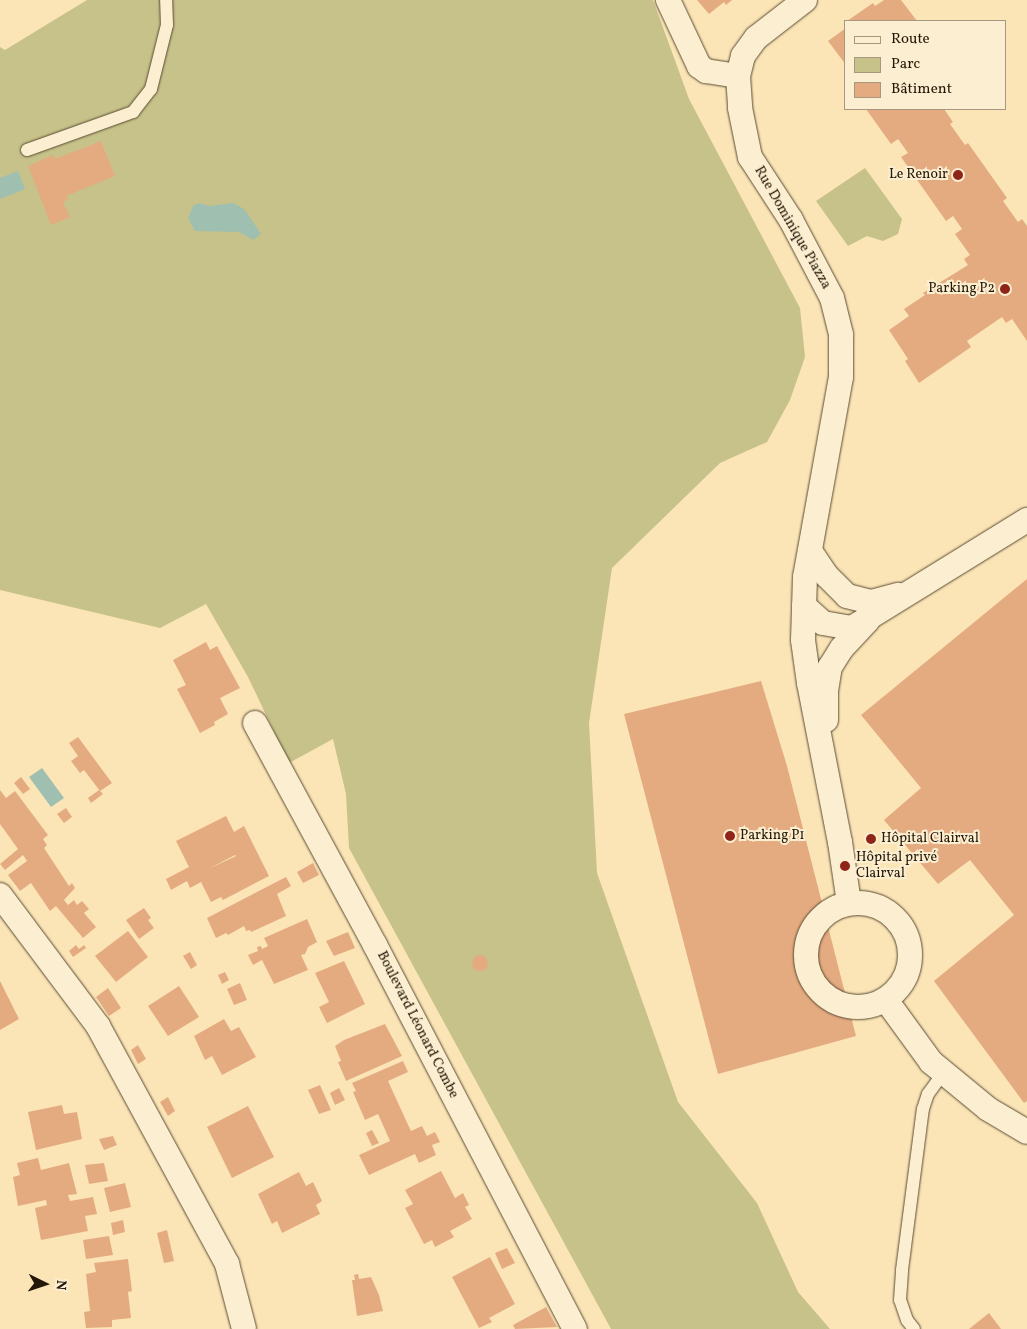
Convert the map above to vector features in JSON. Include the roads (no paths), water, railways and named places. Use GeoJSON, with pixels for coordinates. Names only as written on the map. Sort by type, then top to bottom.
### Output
{"type":"FeatureCollection","features":[{"type":"Feature","properties":{"kind":"street"},"geometry":{"type":"LineString","coordinates":[[668,0],[699,66],[706,71],[738,76],[743,56],[756,38],[795,3]]}},
{"type":"Feature","properties":{"kind":"street","name":"Rue Dominique Piazza"},"geometry":{"type":"LineString","coordinates":[[738,76],[740,108],[750,157],[791,220],[832,298],[841,335],[841,377],[810,551],[804,606],[803,640],[824,761]]}},
{"type":"Feature","properties":{"kind":"street"},"geometry":{"type":"LineString","coordinates":[[804,606],[823,623],[836,627],[852,628],[1027,520]]}},
{"type":"Feature","properties":{"kind":"street"},"geometry":{"type":"LineString","coordinates":[[810,551],[827,576],[847,596],[871,602],[910,591]]}},
{"type":"Feature","properties":{"kind":"street"},"geometry":{"type":"LineString","coordinates":[[849,903],[824,761],[826,691],[830,667],[842,648],[873,616]]}},
{"type":"Feature","properties":{"kind":"street","name":"Boulevard Léonard Combe"},"geometry":{"type":"LineString","coordinates":[[256,723],[375,945],[575,1329]]}},
{"type":"Feature","properties":{"kind":"street"},"geometry":{"type":"LineString","coordinates":[[0,895],[98,1026],[227,1264],[244,1329]]}},
{"type":"Feature","properties":{"kind":"street"},"geometry":{"type":"LineString","coordinates":[[849,903],[871,904],[892,914],[902,927],[910,947],[909,970],[901,987],[886,1000],[870,1007],[849,1008],[830,1002],[818,991],[809,975],[805,957],[810,932],[824,914],[849,903]]}},
{"type":"Feature","properties":{"kind":"street"},"geometry":{"type":"LineString","coordinates":[[886,1000],[937,1068],[988,1109],[1027,1132]]}},
{"type":"Feature","properties":{"kind":"lane"},"geometry":{"type":"LineString","coordinates":[[27,150],[134,112],[150,89],[166,25],[166,0]]}},
{"type":"Feature","properties":{"kind":"lane"},"geometry":{"type":"LineString","coordinates":[[914,1329],[907,1320],[900,1300],[902,1270],[923,1110],[937,1068]]}},
{"type":"Feature","properties":{"kind":"place","name":"Le Renoir"},"geometry":{"type":"Point","coordinates":[958,175]}},
{"type":"Feature","properties":{"kind":"place","name":"Parking P2"},"geometry":{"type":"Point","coordinates":[1005,289]}},
{"type":"Feature","properties":{"kind":"place","name":"Parking P1"},"geometry":{"type":"Point","coordinates":[730,836]}},
{"type":"Feature","properties":{"kind":"place","name":"Hôpital Clairval"},"geometry":{"type":"Point","coordinates":[871,839]}},
{"type":"Feature","properties":{"kind":"place","name":"Hôpital privé Clairval"},"geometry":{"type":"Point","coordinates":[845,866]}}]}
